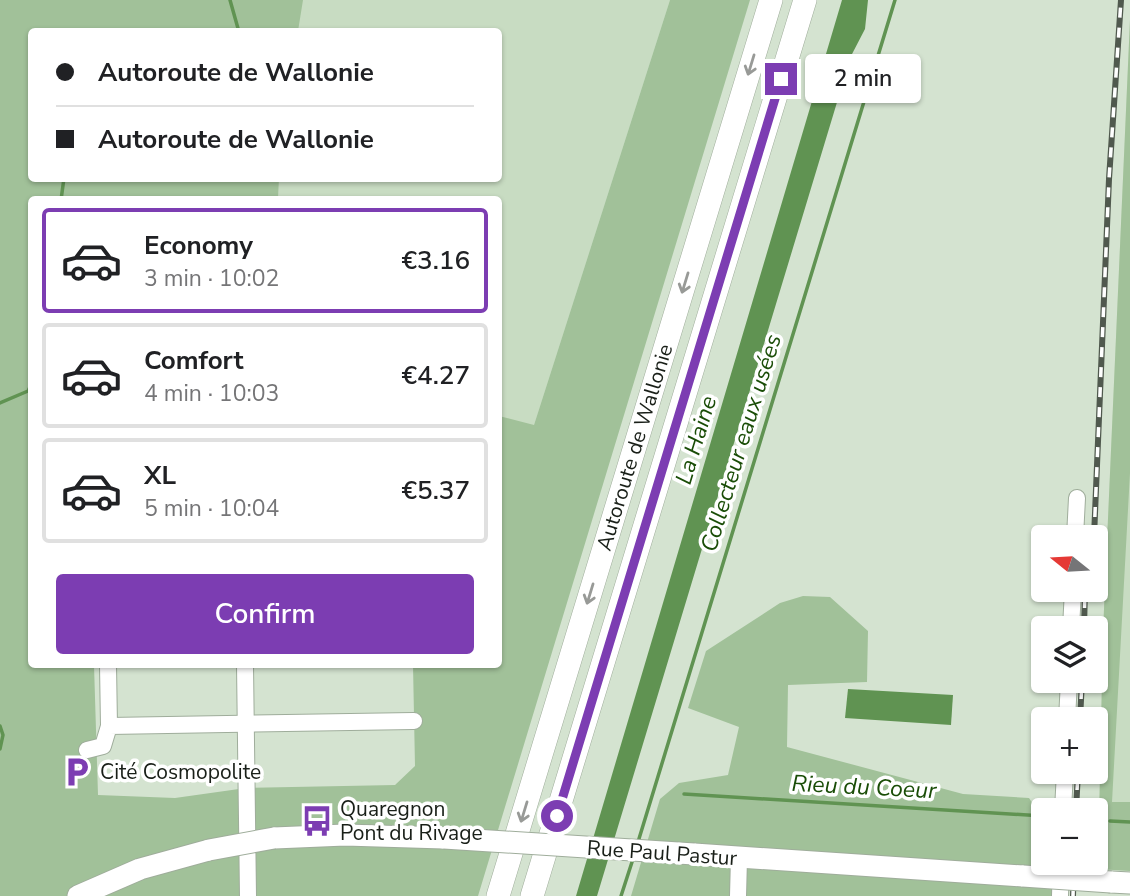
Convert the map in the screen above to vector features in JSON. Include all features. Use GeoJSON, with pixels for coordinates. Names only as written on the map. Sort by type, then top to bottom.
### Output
{"type":"FeatureCollection","features":[{"type":"Feature","properties":{"kind":"highway","name":"Autoroute de Wallonie"},"geometry":{"type":"LineString","coordinates":[[498,896],[771,0]]}},
{"type":"Feature","properties":{"kind":"highway","name":"Autoroute de Wallonie"},"geometry":{"type":"LineString","coordinates":[[532,896],[805,0]]}},
{"type":"Feature","properties":{"kind":"main road","name":"Rue Paul Pastur"},"geometry":{"type":"LineString","coordinates":[[78,896],[140,869],[209,850],[274,838],[345,835],[444,838],[1120,882]]}},
{"type":"Feature","properties":{"kind":"street"},"geometry":{"type":"LineString","coordinates":[[1076,525],[1077,498]]}},
{"type":"Feature","properties":{"kind":"street"},"geometry":{"type":"LineString","coordinates":[[87,750],[103,746],[109,726],[108,668]]}},
{"type":"Feature","properties":{"kind":"street"},"geometry":{"type":"LineString","coordinates":[[245,668],[248,896]]}},
{"type":"Feature","properties":{"kind":"street"},"geometry":{"type":"LineString","coordinates":[[109,726],[414,721]]}},
{"type":"Feature","properties":{"kind":"street"},"geometry":{"type":"LineString","coordinates":[[738,896],[739,858]]}},
{"type":"Feature","properties":{"kind":"street"},"geometry":{"type":"LineString","coordinates":[[1060,896],[1061,875]]}},
{"type":"Feature","properties":{"kind":"shaded area"},"geometry":{"type":"Polygon","coordinates":[[[0,0],[670,0],[534,425],[502,511],[502,196],[278,196],[279,182],[502,182],[502,28],[28,28],[28,175],[0,0]]]}},
{"type":"Feature","properties":{"kind":"shaded area"},"geometry":{"type":"Polygon","coordinates":[[[0,0],[303,0],[298,28],[28,28],[28,182],[279,182],[278,196],[28,196],[28,668],[94,668],[98,795],[175,798],[246,788],[395,785],[415,766],[413,668],[502,668],[502,417],[534,425],[670,0],[750,0],[478,896],[0,896],[0,0]]]}},
{"type":"Feature","properties":{"kind":"shaded area"},"geometry":{"type":"Polygon","coordinates":[[[842,0],[868,0],[865,29],[851,56],[597,896],[576,896],[842,0]]]}},
{"type":"Feature","properties":{"kind":"shaded area"},"geometry":{"type":"Polygon","coordinates":[[[1130,20],[1130,871],[1108,870],[1108,798],[1099,798],[1100,784],[1108,784],[1108,707],[1101,707],[1102,693],[1108,693],[1108,616],[1104,616],[1104,602],[1108,602],[1108,525],[1130,20]]]}},
{"type":"Feature","properties":{"kind":"shaded area"},"geometry":{"type":"Polygon","coordinates":[[[1130,20],[1130,473],[1112,802],[1130,802],[1130,871],[1108,870],[1108,798],[1099,798],[1100,784],[1108,784],[1108,707],[1101,707],[1102,693],[1108,693],[1108,616],[1104,616],[1104,602],[1108,602],[1108,525],[1130,20]]]}},
{"type":"Feature","properties":{"kind":"shaded area"},"geometry":{"type":"Polygon","coordinates":[[[803,596],[830,597],[868,631],[867,682],[788,685],[787,747],[963,794],[1029,798],[1031,875],[1058,875],[1057,896],[631,896],[660,799],[679,783],[728,775],[739,727],[688,708],[706,651],[780,603],[803,596]]]}},
{"type":"Feature","properties":{"kind":"shaded area"},"geometry":{"type":"Polygon","coordinates":[[[848,689],[953,695],[951,725],[845,718],[848,689]]]}},
{"type":"Feature","properties":{"kind":"waterway"},"geometry":{"type":"LineString","coordinates":[[230,0],[238,28]]}},
{"type":"Feature","properties":{"kind":"waterway","name":"Collecteur eaux usées"},"geometry":{"type":"LineString","coordinates":[[638,842],[895,0]]}},
{"type":"Feature","properties":{"kind":"waterway"},"geometry":{"type":"LineString","coordinates":[[62,196],[63,182]]}},
{"type":"Feature","properties":{"kind":"waterway"},"geometry":{"type":"LineString","coordinates":[[0,403],[28,391]]}},
{"type":"Feature","properties":{"kind":"waterway"},"geometry":{"type":"LineString","coordinates":[[0,726],[3,735],[0,749]]}},
{"type":"Feature","properties":{"kind":"waterway","name":"Rieu du Coeur"},"geometry":{"type":"LineString","coordinates":[[684,794],[1031,815]]}},
{"type":"Feature","properties":{"kind":"waterway","name":"Rieu du Coeur"},"geometry":{"type":"LineString","coordinates":[[1110,821],[1130,822]]}},
{"type":"Feature","properties":{"kind":"waterway","name":"Collecteur eaux usées"},"geometry":{"type":"LineString","coordinates":[[621,896],[633,859]]}},
{"type":"Feature","properties":{"kind":"railway"},"geometry":{"type":"LineString","coordinates":[[1095,525],[1109,179],[1121,0]]}},
{"type":"Feature","properties":{"kind":"railway"},"geometry":{"type":"LineString","coordinates":[[1084,616],[1085,602]]}},
{"type":"Feature","properties":{"kind":"railway"},"geometry":{"type":"LineString","coordinates":[[1081,693],[1081,707]]}},
{"type":"Feature","properties":{"kind":"railway"},"geometry":{"type":"LineString","coordinates":[[1077,784],[1077,798]]}},
{"type":"Feature","properties":{"kind":"railway"},"geometry":{"type":"LineString","coordinates":[[1073,896],[1074,875]]}},
{"type":"Feature","properties":{"kind":"place","name":"Cité Cosmopolite"},"geometry":{"type":"Point","coordinates":[77,772]}},
{"type":"Feature","properties":{"kind":"place","name":"Quaregnon Pont du Rivage"},"geometry":{"type":"Point","coordinates":[317,821]}},
{"type":"Feature","properties":{"kind":"route"},"geometry":{"type":"LineString","coordinates":[[557,816],[781,79]]}},
{"type":"Feature","properties":{"kind":"water label","name":"La Haine"},"geometry":{"type":"Point","coordinates":[696,440]}}]}
